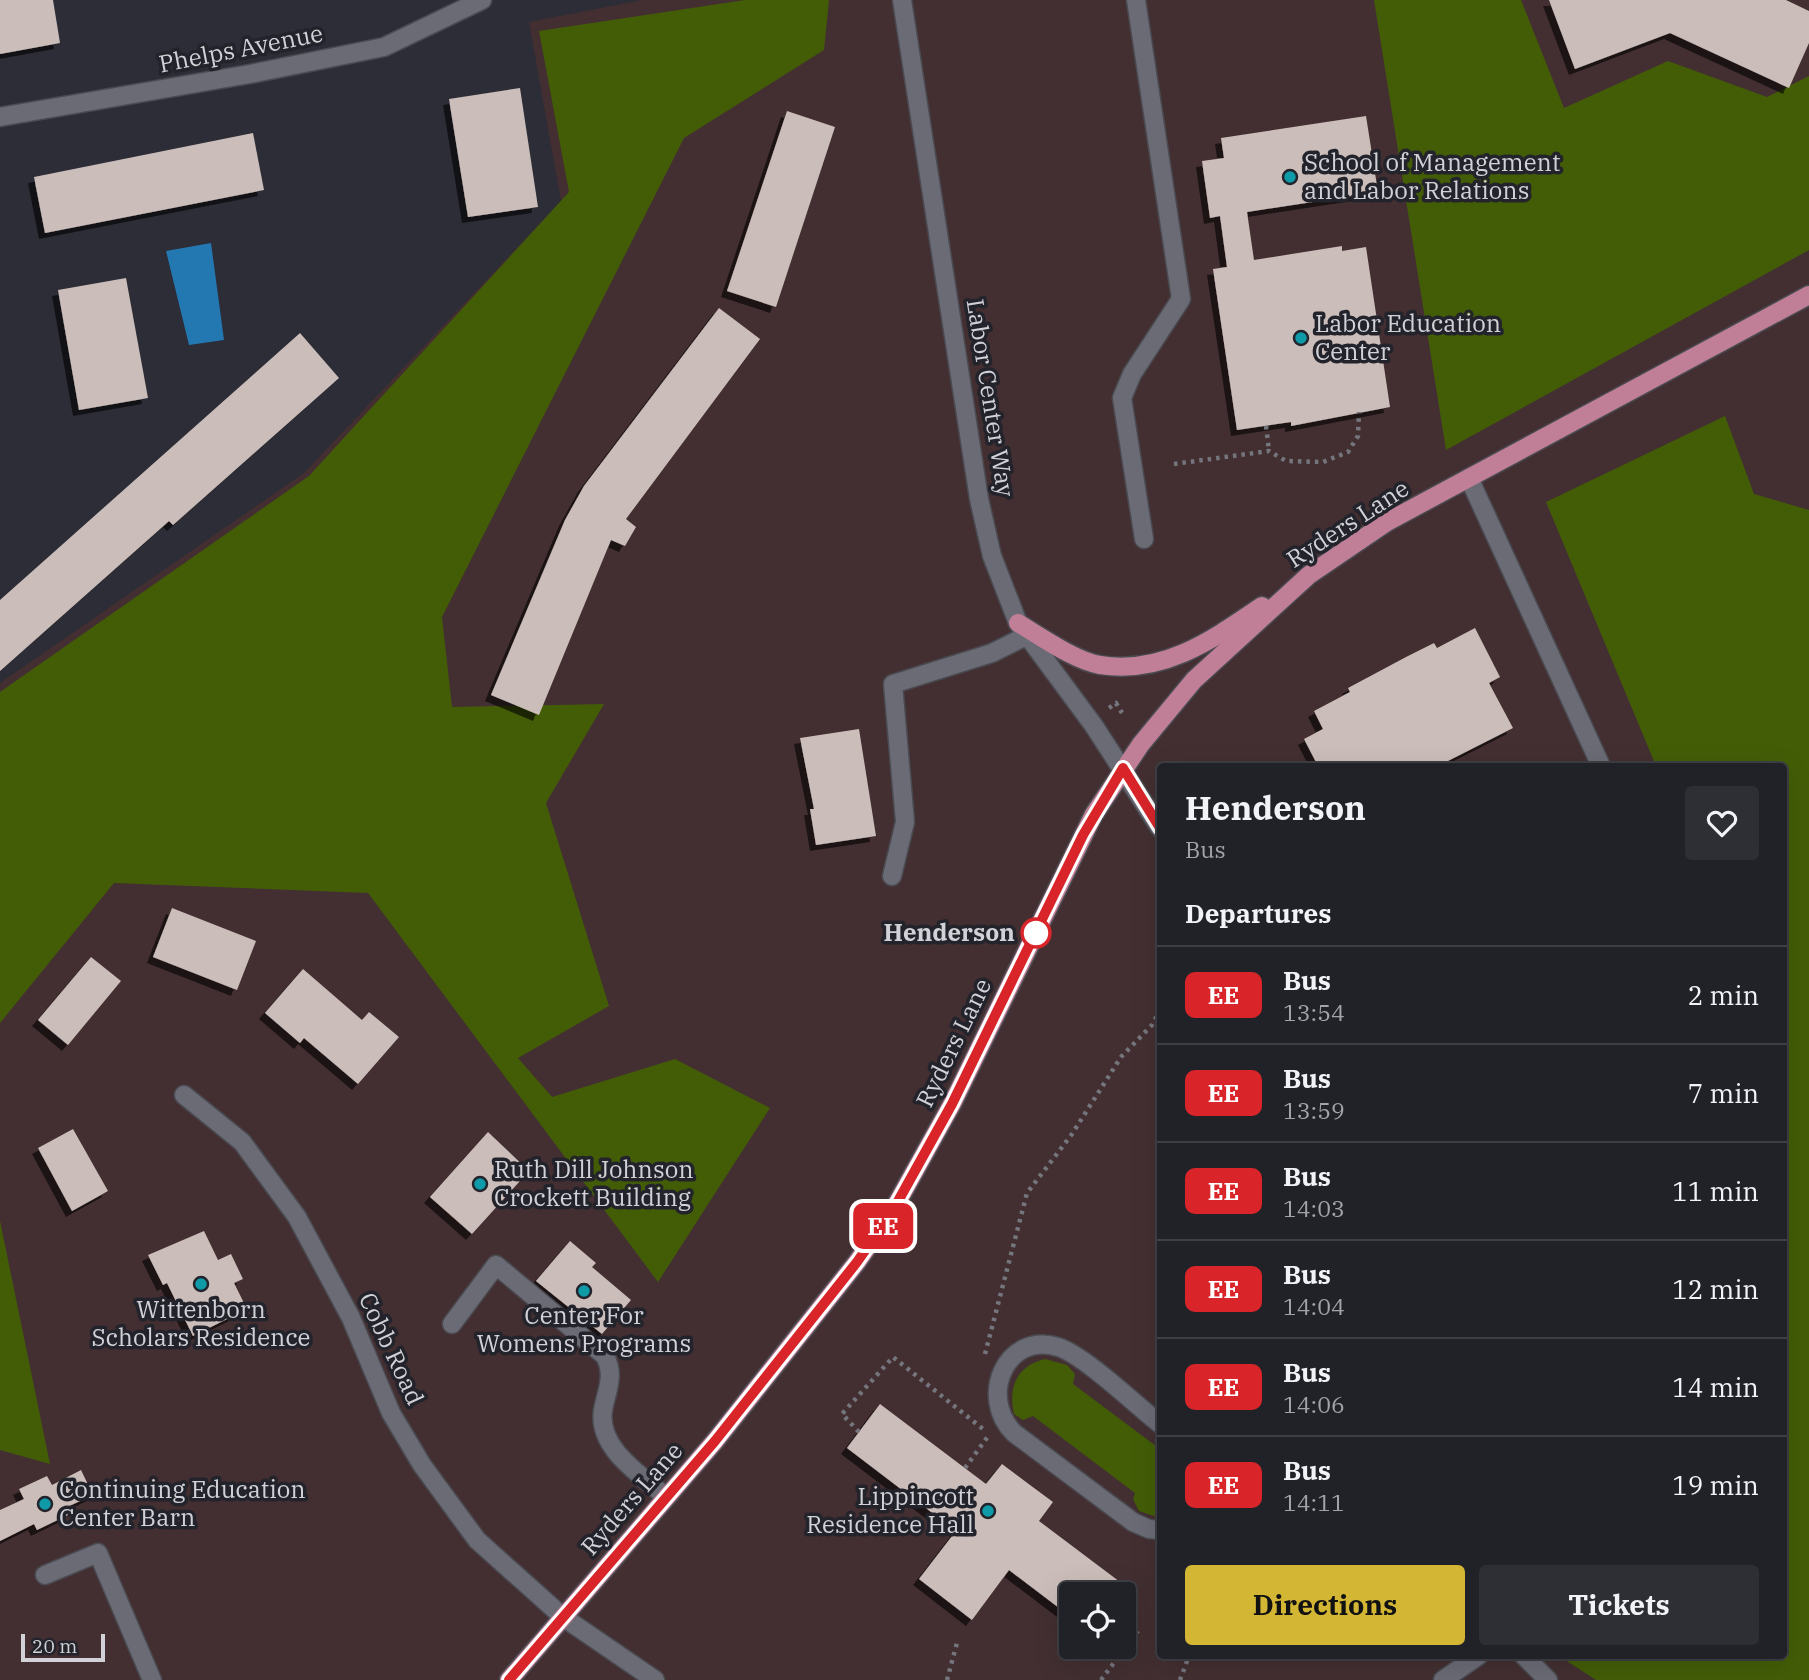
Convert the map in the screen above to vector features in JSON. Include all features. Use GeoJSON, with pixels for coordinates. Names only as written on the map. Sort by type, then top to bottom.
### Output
{"type":"FeatureCollection","features":[{"type":"Feature","properties":{"kind":"main road","name":"Ryders Lane"},"geometry":{"type":"LineString","coordinates":[[509,1680],[763,1382],[892,1212],[952,1104],[1083,835],[1123,768],[1194,680],[1309,575],[1387,522],[1809,296]]}},
{"type":"Feature","properties":{"kind":"main road"},"geometry":{"type":"LineString","coordinates":[[1023,629],[1097,665],[1144,666],[1179,657],[1209,641],[1309,575]]}},
{"type":"Feature","properties":{"kind":"street","name":"Phelps Avenue"},"geometry":{"type":"LineString","coordinates":[[0,117],[250,75],[384,47],[482,0]]}},
{"type":"Feature","properties":{"kind":"street","name":"Labor Center Way"},"geometry":{"type":"LineString","coordinates":[[902,0],[979,499],[992,556],[1023,629],[1123,768],[1157,823]]}},
{"type":"Feature","properties":{"kind":"street"},"geometry":{"type":"LineString","coordinates":[[1136,0],[1181,299],[1132,374],[1122,398],[1144,539]]}},
{"type":"Feature","properties":{"kind":"street"},"geometry":{"type":"LineString","coordinates":[[1469,478],[1600,763]]}},
{"type":"Feature","properties":{"kind":"street"},"geometry":{"type":"LineString","coordinates":[[892,876],[905,822],[892,684],[992,653],[1023,629]]}},
{"type":"Feature","properties":{"kind":"street","name":"Cobb Road"},"geometry":{"type":"LineString","coordinates":[[184,1095],[242,1142],[297,1217],[351,1318],[391,1413],[422,1465],[477,1540],[563,1617],[655,1680]]}},
{"type":"Feature","properties":{"kind":"street"},"geometry":{"type":"LineString","coordinates":[[452,1324],[496,1265],[605,1356],[612,1370],[603,1413],[604,1432],[618,1454],[665,1496]]}},
{"type":"Feature","properties":{"kind":"street"},"geometry":{"type":"LineString","coordinates":[[1157,1422],[1059,1347],[1034,1346],[1023,1350],[999,1375],[996,1401],[1006,1425],[1014,1433],[1133,1522],[1157,1530]]}},
{"type":"Feature","properties":{"kind":"street"},"geometry":{"type":"LineString","coordinates":[[45,1575],[97,1553],[148,1676]]}},
{"type":"Feature","properties":{"kind":"street"},"geometry":{"type":"LineString","coordinates":[[1443,1680],[1474,1659]]}},
{"type":"Feature","properties":{"kind":"path"},"geometry":{"type":"LineString","coordinates":[[1174,464],[1269,451],[1286,461],[1323,462],[1348,452],[1358,436],[1359,412]]}},
{"type":"Feature","properties":{"kind":"path"},"geometry":{"type":"LineString","coordinates":[[1266,426],[1269,451]]}},
{"type":"Feature","properties":{"kind":"path"},"geometry":{"type":"LineString","coordinates":[[1108,709],[1116,703],[1122,713]]}},
{"type":"Feature","properties":{"kind":"path"},"geometry":{"type":"LineString","coordinates":[[985,1354],[1027,1192],[1072,1134],[1121,1057],[1152,1025],[1157,1016]]}},
{"type":"Feature","properties":{"kind":"path"},"geometry":{"type":"LineString","coordinates":[[859,1432],[842,1414],[893,1357],[989,1435],[965,1468]]}},
{"type":"Feature","properties":{"kind":"path"},"geometry":{"type":"LineString","coordinates":[[1101,1680],[1138,1632]]}},
{"type":"Feature","properties":{"kind":"path"},"geometry":{"type":"LineString","coordinates":[[947,1680],[958,1639]]}},
{"type":"Feature","properties":{"kind":"path"},"geometry":{"type":"LineString","coordinates":[[1180,1680],[1188,1659]]}},
{"type":"Feature","properties":{"kind":"shaded area"},"geometry":{"type":"Polygon","coordinates":[[[642,0],[1809,0],[1809,1680],[0,1680],[0,683],[304,473],[561,201],[529,22],[642,0]]]}},
{"type":"Feature","properties":{"kind":"green space"},"geometry":{"type":"Polygon","coordinates":[[[745,0],[829,0],[824,50],[684,138],[442,617],[452,707],[604,704],[546,803],[609,1006],[518,1058],[552,1097],[675,1059],[770,1108],[658,1282],[368,893],[114,883],[0,1023],[0,692],[309,476],[569,192],[539,31],[745,0]]]}},
{"type":"Feature","properties":{"kind":"green space"},"geometry":{"type":"Polygon","coordinates":[[[1374,0],[1521,0],[1564,108],[1668,61],[1767,97],[1809,76],[1809,250],[1446,450],[1374,0]]]}},
{"type":"Feature","properties":{"kind":"green space"},"geometry":{"type":"Polygon","coordinates":[[[1725,416],[1754,494],[1809,510],[1809,1680],[1596,1680],[1564,1659],[1787,1659],[1787,763],[1655,763],[1546,502],[1725,416]]]}},
{"type":"Feature","properties":{"kind":"green space"},"geometry":{"type":"Polygon","coordinates":[[[0,1221],[50,1464],[0,1450],[0,1221]]]}},
{"type":"Feature","properties":{"kind":"green space"},"geometry":{"type":"Polygon","coordinates":[[[1045,1359],[1067,1365],[1075,1374],[1073,1384],[1157,1447],[1157,1517],[1139,1511],[1133,1499],[1135,1493],[1033,1416],[1023,1420],[1014,1414],[1014,1386],[1021,1372],[1035,1362],[1045,1359]]]}},
{"type":"Feature","properties":{"kind":"water"},"geometry":{"type":"Polygon","coordinates":[[[211,243],[224,340],[189,345],[166,251],[211,243]]]}},
{"type":"Feature","properties":{"kind":"building"},"geometry":{"type":"Polygon","coordinates":[[[0,0],[53,0],[60,43],[0,54],[0,0]]]}},
{"type":"Feature","properties":{"kind":"building"},"geometry":{"type":"Polygon","coordinates":[[[1549,0],[1786,0],[1809,11],[1809,43],[1789,88],[1670,33],[1575,69],[1549,0]]]}},
{"type":"Feature","properties":{"kind":"building"},"geometry":{"type":"Polygon","coordinates":[[[520,88],[538,207],[468,217],[449,99],[520,88]]]}},
{"type":"Feature","properties":{"kind":"building"},"geometry":{"type":"Polygon","coordinates":[[[787,111],[835,127],[776,307],[727,291],[787,111]]]}},
{"type":"Feature","properties":{"kind":"building","name":"Labor Education Center"},"geometry":{"type":"Polygon","coordinates":[[[1366,116],[1378,192],[1247,212],[1254,260],[1342,246],[1342,251],[1366,247],[1390,407],[1291,426],[1291,422],[1237,430],[1213,269],[1227,267],[1220,216],[1210,218],[1202,161],[1224,158],[1221,138],[1366,116]]]}},
{"type":"Feature","properties":{"kind":"building"},"geometry":{"type":"Polygon","coordinates":[[[253,133],[264,190],[45,233],[34,177],[253,133]]]}},
{"type":"Feature","properties":{"kind":"building"},"geometry":{"type":"Polygon","coordinates":[[[126,278],[148,398],[79,410],[58,290],[126,278]]]}},
{"type":"Feature","properties":{"kind":"building"},"geometry":{"type":"Polygon","coordinates":[[[719,308],[760,339],[626,519],[636,527],[625,546],[611,540],[539,715],[491,695],[565,520],[584,486],[719,308]]]}},
{"type":"Feature","properties":{"kind":"building"},"geometry":{"type":"Polygon","coordinates":[[[300,333],[339,378],[173,525],[169,521],[0,671],[0,600],[300,333]]]}},
{"type":"Feature","properties":{"kind":"building"},"geometry":{"type":"Polygon","coordinates":[[[1475,628],[1500,677],[1489,683],[1513,728],[1444,763],[1316,763],[1304,739],[1323,729],[1314,711],[1350,692],[1348,688],[1406,657],[1434,643],[1437,648],[1475,628]]]}},
{"type":"Feature","properties":{"kind":"building"},"geometry":{"type":"Polygon","coordinates":[[[859,729],[876,836],[816,845],[810,809],[814,809],[800,738],[859,729]]]}},
{"type":"Feature","properties":{"kind":"building"},"geometry":{"type":"Polygon","coordinates":[[[172,908],[256,941],[237,990],[153,957],[172,908]]]}},
{"type":"Feature","properties":{"kind":"building"},"geometry":{"type":"Polygon","coordinates":[[[91,957],[121,981],[68,1045],[38,1020],[91,957]]]}},
{"type":"Feature","properties":{"kind":"building"},"geometry":{"type":"Polygon","coordinates":[[[303,969],[362,1020],[369,1012],[399,1037],[358,1084],[304,1038],[300,1043],[265,1013],[303,969]]]}},
{"type":"Feature","properties":{"kind":"building"},"geometry":{"type":"Polygon","coordinates":[[[73,1129],[108,1191],[72,1211],[38,1148],[73,1129]]]}},
{"type":"Feature","properties":{"kind":"building","name":"Ruth Dill Johnson Crockett Building"},"geometry":{"type":"Polygon","coordinates":[[[488,1132],[529,1171],[472,1234],[430,1197],[488,1132]]]}},
{"type":"Feature","properties":{"kind":"building","name":"Wittenborn Scholars Residence"},"geometry":{"type":"Polygon","coordinates":[[[204,1231],[218,1260],[231,1254],[243,1279],[234,1283],[247,1309],[193,1336],[167,1283],[163,1285],[148,1255],[204,1231]]]}},
{"type":"Feature","properties":{"kind":"building","name":"Center For Womens Programs"},"geometry":{"type":"Polygon","coordinates":[[[570,1241],[596,1263],[592,1267],[631,1300],[602,1334],[536,1281],[570,1241]]]}},
{"type":"Feature","properties":{"kind":"building","name":"Lippincott Residence Hall"},"geometry":{"type":"Polygon","coordinates":[[[880,1404],[986,1484],[1002,1464],[1053,1502],[1039,1521],[1120,1582],[1059,1582],[1059,1608],[1009,1570],[972,1620],[919,1579],[956,1531],[847,1448],[880,1404]]]}},
{"type":"Feature","properties":{"kind":"building","name":"Continuing Education Center Barn"},"geometry":{"type":"Polygon","coordinates":[[[81,1470],[93,1495],[65,1508],[68,1515],[37,1530],[34,1524],[0,1541],[0,1510],[24,1499],[19,1489],[47,1476],[52,1485],[81,1470]]]}},
{"type":"Feature","properties":{"kind":"bus line","name":"EE"},"geometry":{"type":"LineString","coordinates":[[509,1680],[715,1441],[857,1262],[892,1212],[952,1104],[1083,835],[1123,768],[1157,823]]}},
{"type":"Feature","properties":{"kind":"place","name":"School of Management and Labor Relations"},"geometry":{"type":"Point","coordinates":[1290,177]}},
{"type":"Feature","properties":{"kind":"place","name":"Labor Education Center"},"geometry":{"type":"Point","coordinates":[1301,338]}},
{"type":"Feature","properties":{"kind":"place","name":"Henderson"},"geometry":{"type":"Point","coordinates":[1036,933]}},
{"type":"Feature","properties":{"kind":"place","name":"Ruth Dill Johnson Crockett Building"},"geometry":{"type":"Point","coordinates":[480,1184]}},
{"type":"Feature","properties":{"kind":"place","name":"Wittenborn Scholars Residence"},"geometry":{"type":"Point","coordinates":[201,1284]}},
{"type":"Feature","properties":{"kind":"place","name":"Center For Womens Programs"},"geometry":{"type":"Point","coordinates":[584,1291]}},
{"type":"Feature","properties":{"kind":"place","name":"Continuing Education Center Barn"},"geometry":{"type":"Point","coordinates":[45,1504]}},
{"type":"Feature","properties":{"kind":"place","name":"Lippincott Residence Hall"},"geometry":{"type":"Point","coordinates":[988,1511]}}]}
